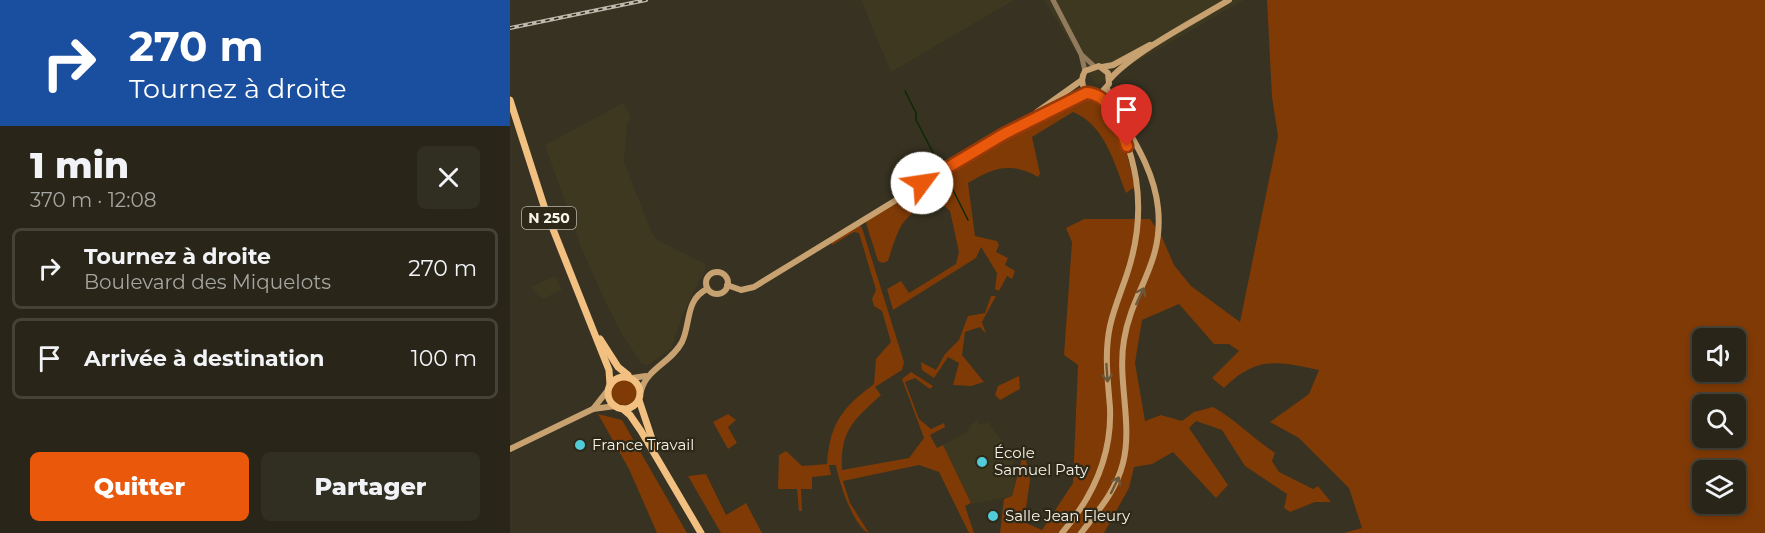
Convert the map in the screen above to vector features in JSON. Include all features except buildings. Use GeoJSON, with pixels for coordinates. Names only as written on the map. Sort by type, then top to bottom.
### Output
{"type":"FeatureCollection","features":[{"type":"Feature","properties":{"kind":"main road"},"geometry":{"type":"LineString","coordinates":[[1081,533],[1111,493],[1124,462],[1121,362],[1124,338],[1153,266],[1159,230],[1157,198],[1150,172],[1111,100],[1107,88],[1110,79],[1118,70],[1229,0]]}},
{"type":"Feature","properties":{"kind":"main road"},"geometry":{"type":"LineString","coordinates":[[727,285],[741,290],[754,286],[1004,134],[1076,87],[1082,80],[1085,70],[1113,65],[1175,33]]}},
{"type":"Feature","properties":{"kind":"main road"},"geometry":{"type":"LineString","coordinates":[[1098,66],[1110,79]]}},
{"type":"Feature","properties":{"kind":"main road"},"geometry":{"type":"LineString","coordinates":[[1062,533],[1084,505],[1101,468],[1107,448],[1110,422],[1108,340],[1113,311],[1132,256],[1137,224],[1136,179],[1127,146],[1106,102],[1084,87],[1082,80]]}},
{"type":"Feature","properties":{"kind":"main road"},"geometry":{"type":"LineString","coordinates":[[1004,134],[1080,94],[1107,88]]}},
{"type":"Feature","properties":{"kind":"main road","name":"N 250"},"geometry":{"type":"LineString","coordinates":[[510,100],[545,209],[609,370],[609,399],[630,415],[701,533]]}},
{"type":"Feature","properties":{"kind":"main road"},"geometry":{"type":"LineString","coordinates":[[707,289],[706,280],[714,273],[725,276],[727,285]]}},
{"type":"Feature","properties":{"kind":"main road"},"geometry":{"type":"LineString","coordinates":[[707,289],[720,294],[727,285]]}},
{"type":"Feature","properties":{"kind":"main road"},"geometry":{"type":"LineString","coordinates":[[510,449],[593,409],[632,407],[639,400],[646,376],[678,347],[693,302],[707,289]]}},
{"type":"Feature","properties":{"kind":"main road","name":"N 250"},"geometry":{"type":"LineString","coordinates":[[595,333],[618,367],[631,377],[641,391]]}},
{"type":"Feature","properties":{"kind":"main road"},"geometry":{"type":"LineString","coordinates":[[593,409],[620,376],[646,376]]}},
{"type":"Feature","properties":{"kind":"main road","name":"N 250"},"geometry":{"type":"LineString","coordinates":[[639,400],[661,464]]}},
{"type":"Feature","properties":{"kind":"street"},"geometry":{"type":"LineString","coordinates":[[1053,0],[1081,54],[1085,70]]}},
{"type":"Feature","properties":{"kind":"street"},"geometry":{"type":"LineString","coordinates":[[1081,54],[1098,66]]}},
{"type":"Feature","properties":{"kind":"shaded area"},"geometry":{"type":"Polygon","coordinates":[[[861,0],[1014,0],[891,72],[861,0]]]}},
{"type":"Feature","properties":{"kind":"shaded area"},"geometry":{"type":"Polygon","coordinates":[[[1044,0],[1244,0],[1096,85],[1044,0]]]}},
{"type":"Feature","properties":{"kind":"shaded area"},"geometry":{"type":"Polygon","coordinates":[[[1267,0],[1765,0],[1765,533],[1344,533],[1362,528],[1349,488],[1299,438],[1270,422],[1309,394],[1319,370],[1279,363],[1257,366],[1247,370],[1224,388],[1212,378],[1239,351],[1229,344],[1214,344],[1179,304],[1142,320],[1135,363],[1145,421],[1161,415],[1182,421],[1194,412],[1213,407],[1275,453],[1272,461],[1279,472],[1313,489],[1318,486],[1331,502],[1315,502],[1290,512],[1284,508],[1287,494],[1245,466],[1222,430],[1196,421],[1189,428],[1228,485],[1216,498],[1173,452],[1152,464],[1134,467],[1129,488],[1104,533],[1000,533],[1004,499],[1012,496],[1024,451],[1030,480],[1024,522],[1042,530],[1073,483],[1078,365],[1064,355],[1072,242],[1066,228],[1084,219],[1150,219],[1161,235],[1174,265],[1191,286],[1240,322],[1278,136],[1272,97],[1267,0]]]}},
{"type":"Feature","properties":{"kind":"shaded area"},"geometry":{"type":"Polygon","coordinates":[[[1085,95],[1096,98],[1113,118],[1125,148],[1135,187],[1126,193],[1101,135],[1084,118],[1073,112],[1032,137],[1040,174],[1038,177],[1019,169],[1002,168],[985,173],[968,183],[975,236],[997,241],[999,245],[996,252],[1008,258],[1005,265],[1015,271],[1012,279],[1007,276],[999,291],[995,289],[997,273],[981,247],[976,258],[893,310],[887,289],[901,281],[909,293],[956,264],[959,252],[950,211],[935,197],[908,217],[899,230],[888,261],[883,263],[878,261],[866,223],[870,217],[1007,136],[1085,95]]]}},
{"type":"Feature","properties":{"kind":"shaded area"},"geometry":{"type":"Polygon","coordinates":[[[623,103],[631,117],[627,125],[624,162],[652,233],[658,240],[705,264],[705,270],[683,314],[671,349],[648,365],[642,364],[624,338],[605,301],[581,247],[545,145],[623,103]]]}},
{"type":"Feature","properties":{"kind":"shaded area"},"geometry":{"type":"Polygon","coordinates":[[[857,225],[861,226],[863,231],[904,362],[902,370],[875,387],[881,395],[856,419],[846,435],[843,445],[842,470],[909,458],[924,438],[902,379],[911,372],[933,386],[930,389],[915,378],[905,382],[919,419],[931,429],[944,423],[945,427],[930,435],[937,448],[943,445],[971,503],[965,506],[974,533],[969,533],[939,472],[919,465],[843,481],[850,503],[869,533],[863,529],[852,513],[843,492],[836,465],[829,465],[831,475],[812,477],[812,489],[801,489],[802,511],[799,511],[797,489],[778,489],[779,455],[786,451],[802,466],[827,464],[835,427],[846,409],[874,384],[876,359],[891,342],[882,311],[874,306],[872,299],[876,290],[859,233],[854,232],[832,245],[831,240],[857,225]]]}},
{"type":"Feature","properties":{"kind":"shaded area"},"geometry":{"type":"Polygon","coordinates":[[[555,276],[562,290],[543,299],[531,287],[555,276]]]}},
{"type":"Feature","properties":{"kind":"shaded area"},"geometry":{"type":"Polygon","coordinates":[[[991,296],[996,296],[982,322],[986,334],[980,327],[965,332],[962,355],[984,382],[971,386],[953,385],[959,363],[948,357],[934,378],[922,370],[921,362],[936,370],[945,354],[959,340],[968,316],[985,313],[991,296]]]}},
{"type":"Feature","properties":{"kind":"shaded area"},"geometry":{"type":"Polygon","coordinates":[[[1019,376],[1020,389],[1000,400],[995,395],[998,386],[1019,376]]]}},
{"type":"Feature","properties":{"kind":"shaded area"},"geometry":{"type":"Polygon","coordinates":[[[624,379],[633,383],[637,392],[633,401],[624,405],[615,401],[611,392],[615,383],[624,379]]]}},
{"type":"Feature","properties":{"kind":"shaded area"},"geometry":{"type":"Polygon","coordinates":[[[598,414],[622,420],[687,533],[657,533],[629,469],[598,414]]]}},
{"type":"Feature","properties":{"kind":"shaded area"},"geometry":{"type":"Polygon","coordinates":[[[728,414],[736,420],[728,427],[737,443],[728,449],[713,422],[728,414]]]}},
{"type":"Feature","properties":{"kind":"shaded area","name":"École Samuel Paty"},"geometry":{"type":"Polygon","coordinates":[[[978,420],[980,425],[988,422],[1014,458],[1013,467],[1016,476],[1012,496],[972,504],[943,445],[968,431],[970,425],[978,420]]]}},
{"type":"Feature","properties":{"kind":"shaded area"},"geometry":{"type":"Polygon","coordinates":[[[706,474],[726,515],[746,503],[762,533],[721,533],[688,476],[706,474]]]}},
{"type":"Feature","properties":{"kind":"waterway"},"geometry":{"type":"LineString","coordinates":[[905,91],[916,113],[916,120],[940,166]]}},
{"type":"Feature","properties":{"kind":"waterway"},"geometry":{"type":"LineString","coordinates":[[946,176],[968,220]]}},
{"type":"Feature","properties":{"kind":"railway"},"geometry":{"type":"LineString","coordinates":[[510,28],[646,0]]}},
{"type":"Feature","properties":{"kind":"place","name":"France Travail"},"geometry":{"type":"Point","coordinates":[580,445]}},
{"type":"Feature","properties":{"kind":"place","name":"École Samuel Paty"},"geometry":{"type":"Point","coordinates":[982,462]}},
{"type":"Feature","properties":{"kind":"place","name":"Salle Jean Fleury"},"geometry":{"type":"Point","coordinates":[993,516]}},
{"type":"Feature","properties":{"kind":"route"},"geometry":{"type":"LineString","coordinates":[[922,183],[1004,134],[1080,94],[1090,92],[1106,102],[1127,146]]}}]}
